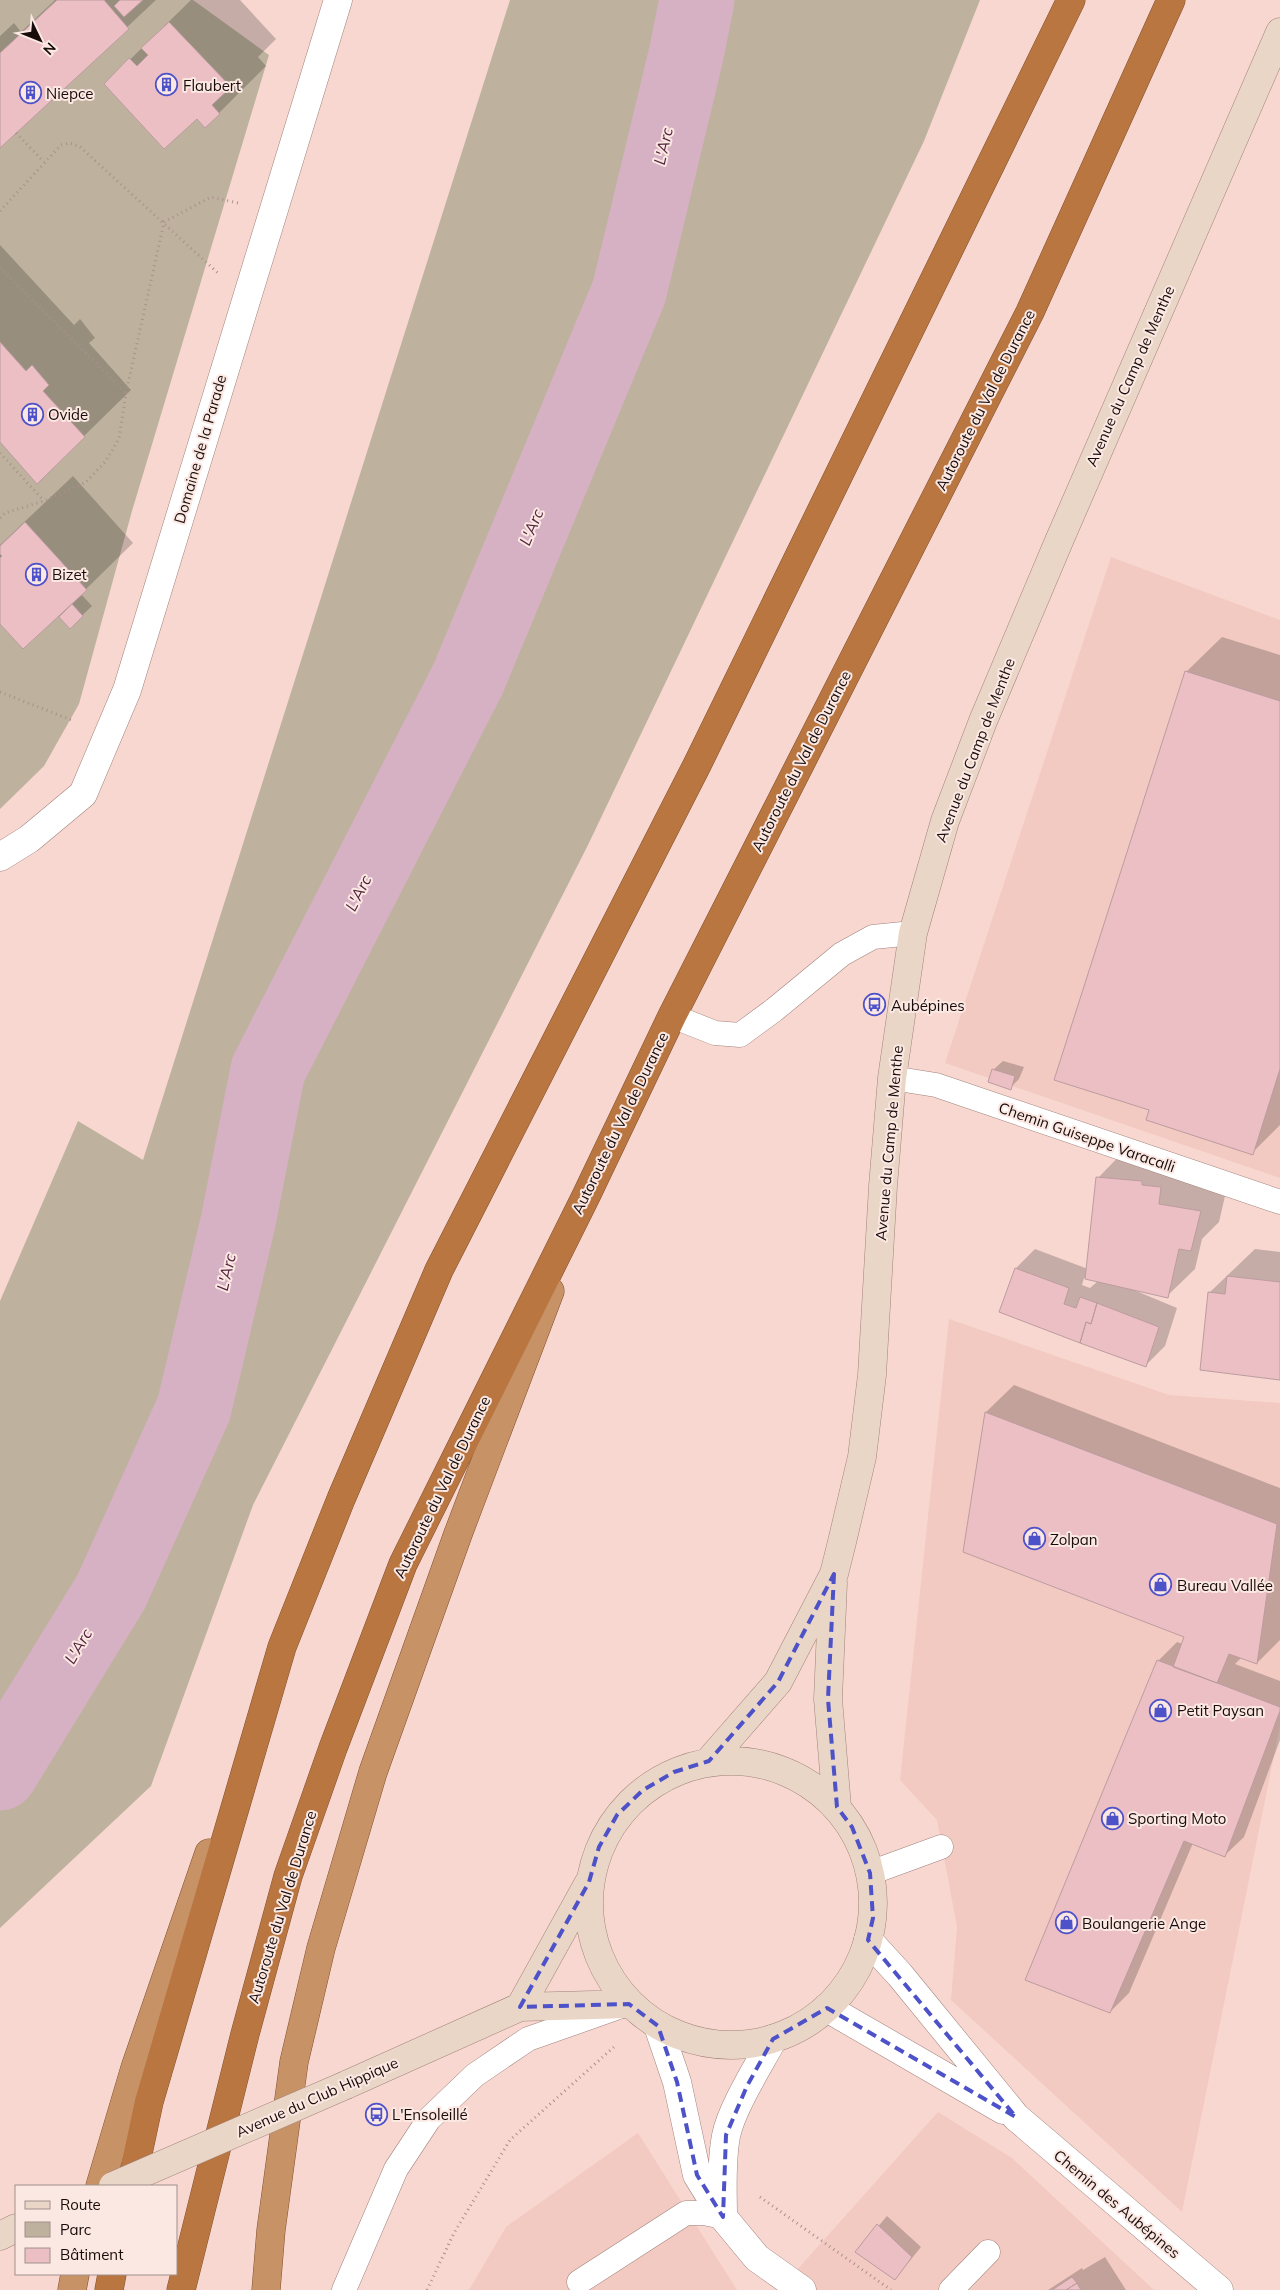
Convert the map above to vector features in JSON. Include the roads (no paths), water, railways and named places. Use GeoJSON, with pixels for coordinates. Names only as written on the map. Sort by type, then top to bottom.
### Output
{"type":"FeatureCollection","features":[{"type":"Feature","properties":{"kind":"highway"},"geometry":{"type":"LineString","coordinates":[[100,2185],[134,2068],[282,1646],[341,1499],[439,1270],[696,767],[1071,0]]}},
{"type":"Feature","properties":{"kind":"highway","name":"Autoroute du Val de Durance"},"geometry":{"type":"LineString","coordinates":[[181,2290],[242,2044],[283,1895],[333,1748],[403,1564],[586,1196],[672,1016],[1030,312],[1171,0]]}},
{"type":"Feature","properties":{"kind":"highway"},"geometry":{"type":"LineString","coordinates":[[266,2290],[271,2230],[294,2062],[321,1948],[373,1772],[462,1525],[586,1196]]}},
{"type":"Feature","properties":{"kind":"highway"},"geometry":{"type":"LineString","coordinates":[[131,2185],[149,2102],[282,1646]]}},
{"type":"Feature","properties":{"kind":"highway"},"geometry":{"type":"LineString","coordinates":[[72,2290],[75,2275]]}},
{"type":"Feature","properties":{"kind":"highway"},"geometry":{"type":"LineString","coordinates":[[109,2290],[112,2275]]}},
{"type":"Feature","properties":{"kind":"main road","name":"Avenue du Camp de Menthe"},"geometry":{"type":"LineString","coordinates":[[837,1807],[828,1699],[834,1574],[862,1457],[872,1375],[883,1186],[892,1078],[913,933],[945,821],[983,721],[1280,32]]}},
{"type":"Feature","properties":{"kind":"main road","name":"Avenue du Camp de Menthe"},"geometry":{"type":"LineString","coordinates":[[710,1762],[778,1682],[834,1574]]}},
{"type":"Feature","properties":{"kind":"main road"},"geometry":{"type":"LineString","coordinates":[[520,2007],[589,1882],[599,1847],[617,1815],[643,1790],[674,1772],[710,1762],[738,1760],[765,1764],[792,1774],[816,1788],[837,1807],[852,1827],[863,1849],[870,1873],[873,1918],[859,1965],[845,1988],[827,2008],[801,2026],[773,2040],[744,2045],[714,2045],[685,2039],[644,2016],[603,1968],[589,1926],[589,1882]]}},
{"type":"Feature","properties":{"kind":"main road","name":"Avenue du Club Hippique"},"geometry":{"type":"LineString","coordinates":[[115,2185],[520,2007],[644,2016]]}},
{"type":"Feature","properties":{"kind":"main road"},"geometry":{"type":"LineString","coordinates":[[0,2236],[15,2228]]}},
{"type":"Feature","properties":{"kind":"street","name":"Domaine de la Parade"},"geometry":{"type":"LineString","coordinates":[[0,857],[29,840],[83,794],[127,690],[338,0]]}},
{"type":"Feature","properties":{"kind":"street","name":"Chemin des Aubépines"},"geometry":{"type":"LineString","coordinates":[[868,1940],[900,1975],[1016,2118]]}},
{"type":"Feature","properties":{"kind":"street","name":"Chemin des Aubépines"},"geometry":{"type":"LineString","coordinates":[[827,2008],[1016,2118],[1219,2290]]}},
{"type":"Feature","properties":{"kind":"street"},"geometry":{"type":"LineString","coordinates":[[644,2016],[677,2082],[697,2175],[723,2217],[757,2258],[802,2290]]}},
{"type":"Feature","properties":{"kind":"street"},"geometry":{"type":"LineString","coordinates":[[723,2217],[723,2160],[726,2135],[747,2086],[773,2040]]}},
{"type":"Feature","properties":{"kind":"lane"},"geometry":{"type":"LineString","coordinates":[[672,1016],[716,1033],[740,1035],[774,1010],[842,954],[873,937],[913,933]]}},
{"type":"Feature","properties":{"kind":"lane","name":"Chemin Guiseppe Varacalli"},"geometry":{"type":"LineString","coordinates":[[892,1078],[936,1086],[1280,1202]]}},
{"type":"Feature","properties":{"kind":"lane"},"geometry":{"type":"LineString","coordinates":[[870,1873],[941,1847]]}},
{"type":"Feature","properties":{"kind":"lane"},"geometry":{"type":"LineString","coordinates":[[344,2290],[396,2169],[429,2119],[475,2074],[528,2038],[644,2016]]}},
{"type":"Feature","properties":{"kind":"lane"},"geometry":{"type":"LineString","coordinates":[[579,2282],[686,2213],[704,2213],[723,2217]]}},
{"type":"Feature","properties":{"kind":"lane"},"geometry":{"type":"LineString","coordinates":[[951,2290],[988,2252]]}},
{"type":"Feature","properties":{"kind":"waterway","name":"L'Arc"},"geometry":{"type":"LineString","coordinates":[[0,1773],[111,1592],[194,1408],[238,1222],[268,1070],[468,679],[629,292],[686,55],[697,0]]}},
{"type":"Feature","properties":{"kind":"place","name":"Flaubert"},"geometry":{"type":"Point","coordinates":[167,85]}},
{"type":"Feature","properties":{"kind":"place","name":"Niepce"},"geometry":{"type":"Point","coordinates":[30,93]}},
{"type":"Feature","properties":{"kind":"place","name":"Ovide"},"geometry":{"type":"Point","coordinates":[32,414]}},
{"type":"Feature","properties":{"kind":"place","name":"Bizet"},"geometry":{"type":"Point","coordinates":[36,574]}},
{"type":"Feature","properties":{"kind":"place","name":"Aubépines"},"geometry":{"type":"Point","coordinates":[875,1005]}},
{"type":"Feature","properties":{"kind":"place","name":"Zolpan"},"geometry":{"type":"Point","coordinates":[1034,1539]}},
{"type":"Feature","properties":{"kind":"place","name":"Bureau Vallée"},"geometry":{"type":"Point","coordinates":[1161,1585]}},
{"type":"Feature","properties":{"kind":"place","name":"Petit Paysan"},"geometry":{"type":"Point","coordinates":[1161,1710]}},
{"type":"Feature","properties":{"kind":"place","name":"Sporting Moto"},"geometry":{"type":"Point","coordinates":[1112,1818]}},
{"type":"Feature","properties":{"kind":"place","name":"Boulangerie Ange"},"geometry":{"type":"Point","coordinates":[1066,1923]}},
{"type":"Feature","properties":{"kind":"place","name":"L'Ensoleillé"},"geometry":{"type":"Point","coordinates":[376,2114]}}]}
